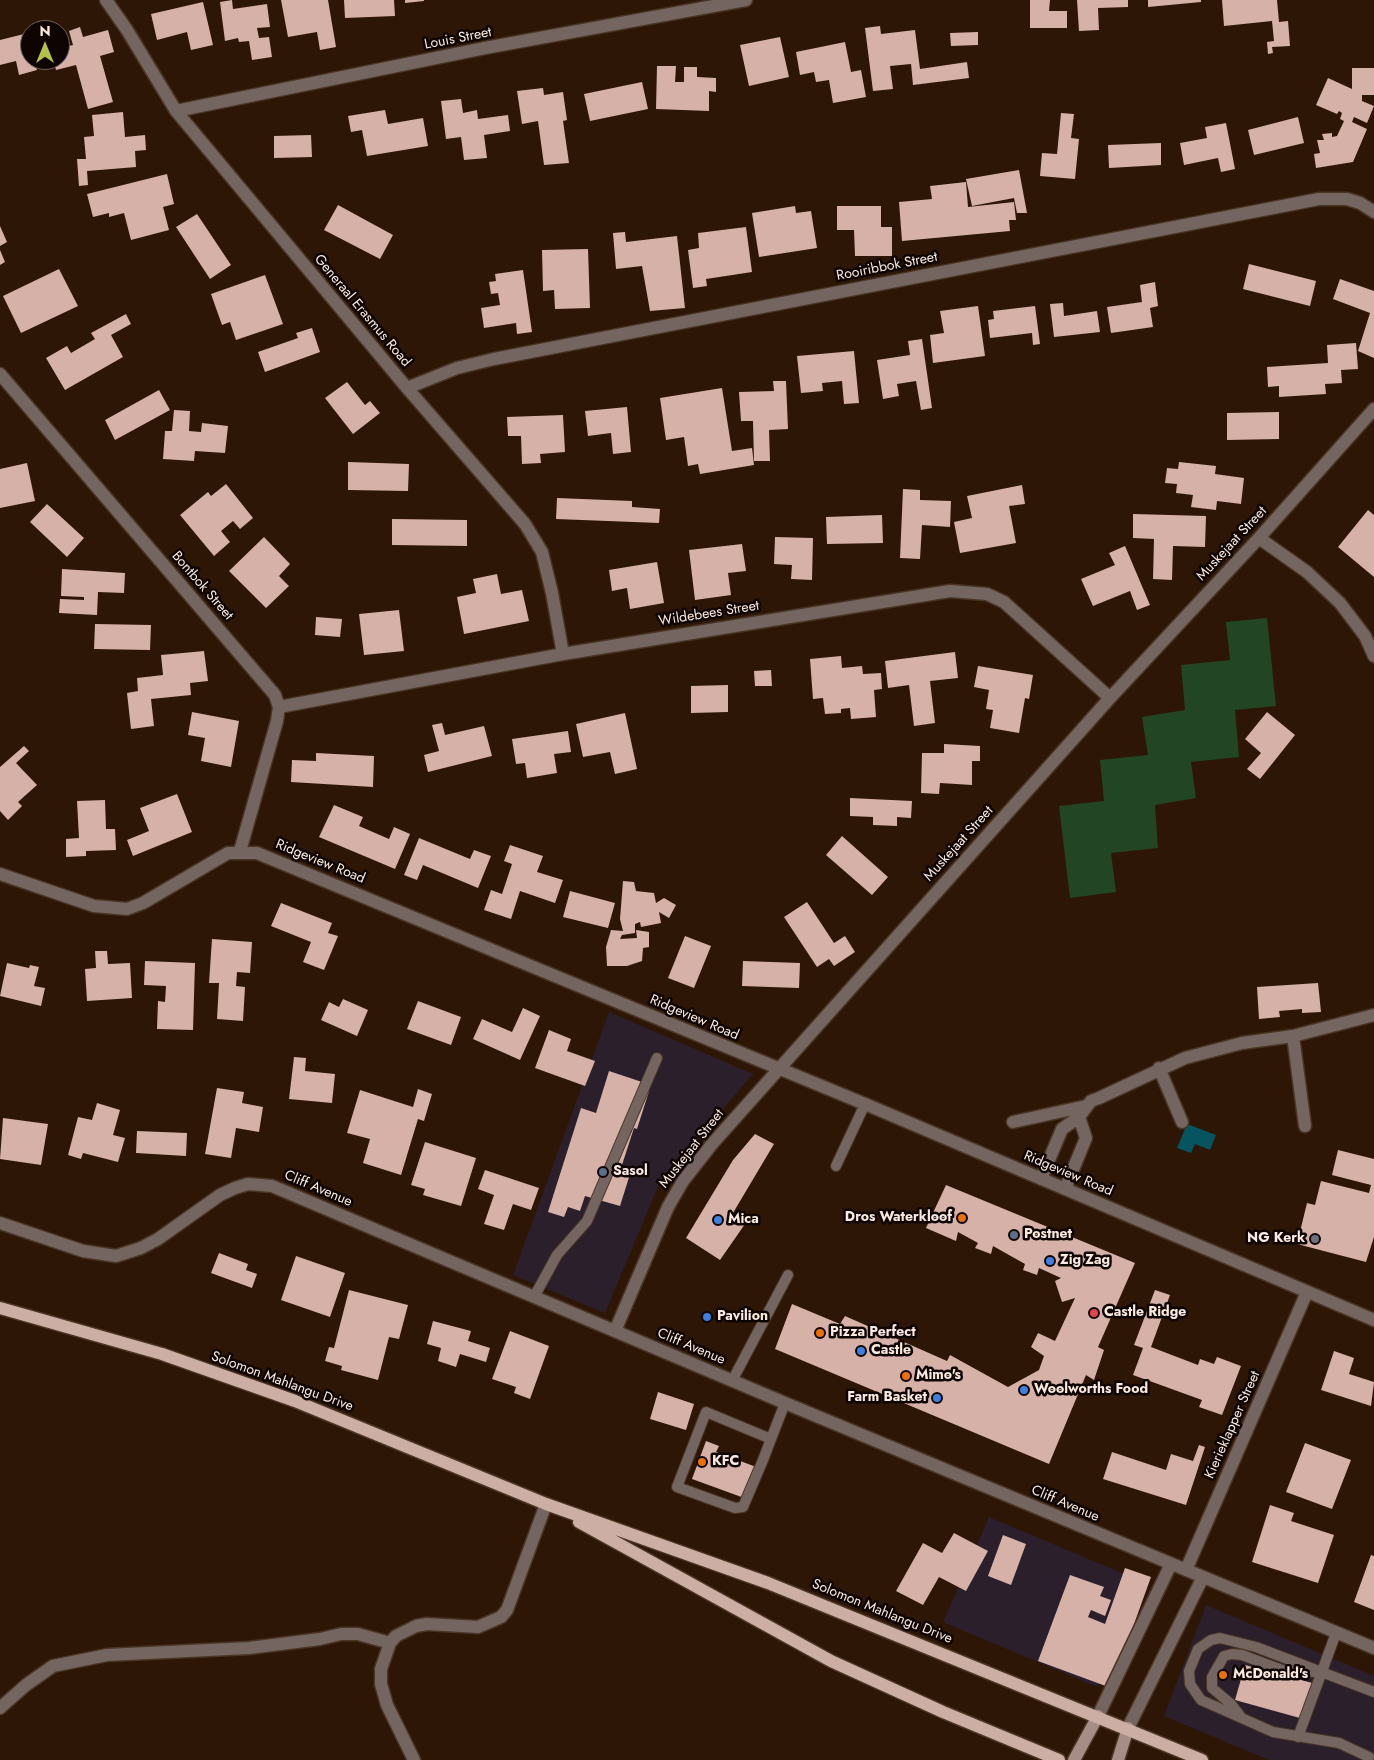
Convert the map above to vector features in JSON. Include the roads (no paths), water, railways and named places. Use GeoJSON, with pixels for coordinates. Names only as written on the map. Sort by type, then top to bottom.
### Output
{"type":"FeatureCollection","features":[{"type":"Feature","properties":{"kind":"main road","name":"Solomon Mahlangu Drive"},"geometry":{"type":"LineString","coordinates":[[0,1308],[162,1354],[295,1401],[546,1504],[768,1583],[1128,1728],[1202,1760]]}},
{"type":"Feature","properties":{"kind":"main road","name":"Solomon Mahlangu Drive"},"geometry":{"type":"LineString","coordinates":[[546,1504],[830,1662],[943,1712],[1059,1760]]}},
{"type":"Feature","properties":{"kind":"main road"},"geometry":{"type":"LineString","coordinates":[[1074,1760],[1098,1716]]}},
{"type":"Feature","properties":{"kind":"main road"},"geometry":{"type":"LineString","coordinates":[[1118,1760],[1128,1728]]}},
{"type":"Feature","properties":{"kind":"street","name":"Generaal Erasmus Road"},"geometry":{"type":"LineString","coordinates":[[106,0],[127,30],[176,112],[407,388],[525,524],[542,552],[552,593],[563,654]]}},
{"type":"Feature","properties":{"kind":"street","name":"Louis Street"},"geometry":{"type":"LineString","coordinates":[[176,112],[485,48],[746,0]]}},
{"type":"Feature","properties":{"kind":"street","name":"Rooiribbok Street"},"geometry":{"type":"LineString","coordinates":[[407,388],[457,368],[494,358],[1320,200],[1347,199],[1360,203],[1374,212]]}},
{"type":"Feature","properties":{"kind":"street","name":"Bontbok Street"},"geometry":{"type":"LineString","coordinates":[[0,374],[268,686],[275,695],[279,707]]}},
{"type":"Feature","properties":{"kind":"street","name":"Muskejaat Street"},"geometry":{"type":"LineString","coordinates":[[615,1330],[668,1207],[683,1181],[777,1069],[1110,698],[1259,538],[1374,409]]}},
{"type":"Feature","properties":{"kind":"street"},"geometry":{"type":"LineString","coordinates":[[1259,538],[1307,572],[1340,603],[1365,636],[1374,656]]}},
{"type":"Feature","properties":{"kind":"street","name":"Wildebees Street"},"geometry":{"type":"LineString","coordinates":[[279,707],[563,654],[926,593],[968,591],[987,594],[1004,602],[1110,698]]}},
{"type":"Feature","properties":{"kind":"street"},"geometry":{"type":"LineString","coordinates":[[240,851],[277,721],[279,707]]}},
{"type":"Feature","properties":{"kind":"street","name":"Ridgeview Road"},"geometry":{"type":"LineString","coordinates":[[0,874],[94,906],[127,909],[143,904],[228,853],[240,851],[257,853],[865,1104],[1374,1320]]}},
{"type":"Feature","properties":{"kind":"street"},"geometry":{"type":"LineString","coordinates":[[1041,1179],[1062,1129],[1083,1112],[1091,1101],[1159,1068],[1211,1050],[1293,1036],[1374,1015]]}},
{"type":"Feature","properties":{"kind":"street"},"geometry":{"type":"LineString","coordinates":[[1293,1036],[1305,1126]]}},
{"type":"Feature","properties":{"kind":"street"},"geometry":{"type":"LineString","coordinates":[[1159,1068],[1182,1122]]}},
{"type":"Feature","properties":{"kind":"street"},"geometry":{"type":"LineString","coordinates":[[1013,1122],[1083,1112]]}},
{"type":"Feature","properties":{"kind":"street"},"geometry":{"type":"LineString","coordinates":[[1065,1189],[1086,1138],[1083,1112]]}},
{"type":"Feature","properties":{"kind":"street","name":"Cliff Avenue"},"geometry":{"type":"LineString","coordinates":[[0,1223],[83,1251],[116,1256],[134,1251],[158,1239],[220,1195],[248,1184],[272,1186],[732,1381],[1374,1648]]}},
{"type":"Feature","properties":{"kind":"street","name":"Kierieklapper Street"},"geometry":{"type":"LineString","coordinates":[[1186,1570],[1307,1292]]}},
{"type":"Feature","properties":{"kind":"street"},"geometry":{"type":"LineString","coordinates":[[414,1760],[386,1705],[381,1684],[382,1669],[390,1643],[396,1636],[416,1626],[427,1624],[478,1627],[501,1617],[507,1610],[546,1504]]}},
{"type":"Feature","properties":{"kind":"street"},"geometry":{"type":"LineString","coordinates":[[1098,1716],[1172,1564]]}},
{"type":"Feature","properties":{"kind":"street"},"geometry":{"type":"LineString","coordinates":[[1128,1728],[1203,1577]]}},
{"type":"Feature","properties":{"kind":"street"},"geometry":{"type":"LineString","coordinates":[[0,1708],[26,1685],[53,1666],[107,1655],[249,1648],[349,1634],[358,1634],[390,1643]]}},
{"type":"Feature","properties":{"kind":"lane"},"geometry":{"type":"LineString","coordinates":[[534,1297],[557,1255],[587,1221],[657,1058]]}},
{"type":"Feature","properties":{"kind":"lane"},"geometry":{"type":"LineString","coordinates":[[836,1166],[865,1104]]}},
{"type":"Feature","properties":{"kind":"lane"},"geometry":{"type":"LineString","coordinates":[[732,1381],[788,1275]]}},
{"type":"Feature","properties":{"kind":"lane"},"geometry":{"type":"LineString","coordinates":[[771,1439],[706,1412],[677,1486],[735,1508],[742,1507],[771,1439],[785,1403]]}},
{"type":"Feature","properties":{"kind":"lane"},"geometry":{"type":"LineString","coordinates":[[1298,1737],[1320,1672],[1336,1633]]}},
{"type":"Feature","properties":{"kind":"lane"},"geometry":{"type":"LineString","coordinates":[[1370,1755],[1339,1743],[1273,1732],[1243,1720],[1201,1700],[1194,1694],[1190,1684],[1189,1671],[1192,1659],[1204,1644],[1220,1638],[1234,1640],[1374,1692]]}},
{"type":"Feature","properties":{"kind":"lane"},"geometry":{"type":"LineString","coordinates":[[1243,1720],[1231,1704],[1212,1688],[1212,1677],[1224,1656],[1232,1654],[1242,1655],[1282,1670],[1320,1672]]}},
{"type":"Feature","properties":{"kind":"water"},"geometry":{"type":"Polygon","coordinates":[[[1187,1124],[1216,1135],[1210,1150],[1195,1144],[1191,1153],[1177,1148],[1187,1124]]]}},
{"type":"Feature","properties":{"kind":"place","name":"Sasol"},"geometry":{"type":"Point","coordinates":[603,1172]}},
{"type":"Feature","properties":{"kind":"place","name":"Dros Waterkloof"},"geometry":{"type":"Point","coordinates":[962,1218]}},
{"type":"Feature","properties":{"kind":"place","name":"Mica"},"geometry":{"type":"Point","coordinates":[718,1220]}},
{"type":"Feature","properties":{"kind":"place","name":"Postnet"},"geometry":{"type":"Point","coordinates":[1014,1235]}},
{"type":"Feature","properties":{"kind":"place","name":"NG Kerk"},"geometry":{"type":"Point","coordinates":[1315,1239]}},
{"type":"Feature","properties":{"kind":"place","name":"Zig Zag"},"geometry":{"type":"Point","coordinates":[1050,1261]}},
{"type":"Feature","properties":{"kind":"place","name":"Castle Ridge"},"geometry":{"type":"Point","coordinates":[1094,1313]}},
{"type":"Feature","properties":{"kind":"place","name":"Pavilion"},"geometry":{"type":"Point","coordinates":[707,1317]}},
{"type":"Feature","properties":{"kind":"place","name":"Pizza Perfect"},"geometry":{"type":"Point","coordinates":[820,1333]}},
{"type":"Feature","properties":{"kind":"place","name":"Castle"},"geometry":{"type":"Point","coordinates":[861,1351]}},
{"type":"Feature","properties":{"kind":"place","name":"Mimo's"},"geometry":{"type":"Point","coordinates":[906,1376]}},
{"type":"Feature","properties":{"kind":"place","name":"Woolworths Food"},"geometry":{"type":"Point","coordinates":[1024,1390]}},
{"type":"Feature","properties":{"kind":"place","name":"Farm Basket"},"geometry":{"type":"Point","coordinates":[937,1398]}},
{"type":"Feature","properties":{"kind":"place","name":"KFC"},"geometry":{"type":"Point","coordinates":[702,1462]}},
{"type":"Feature","properties":{"kind":"place","name":"McDonald's"},"geometry":{"type":"Point","coordinates":[1223,1675]}}]}
